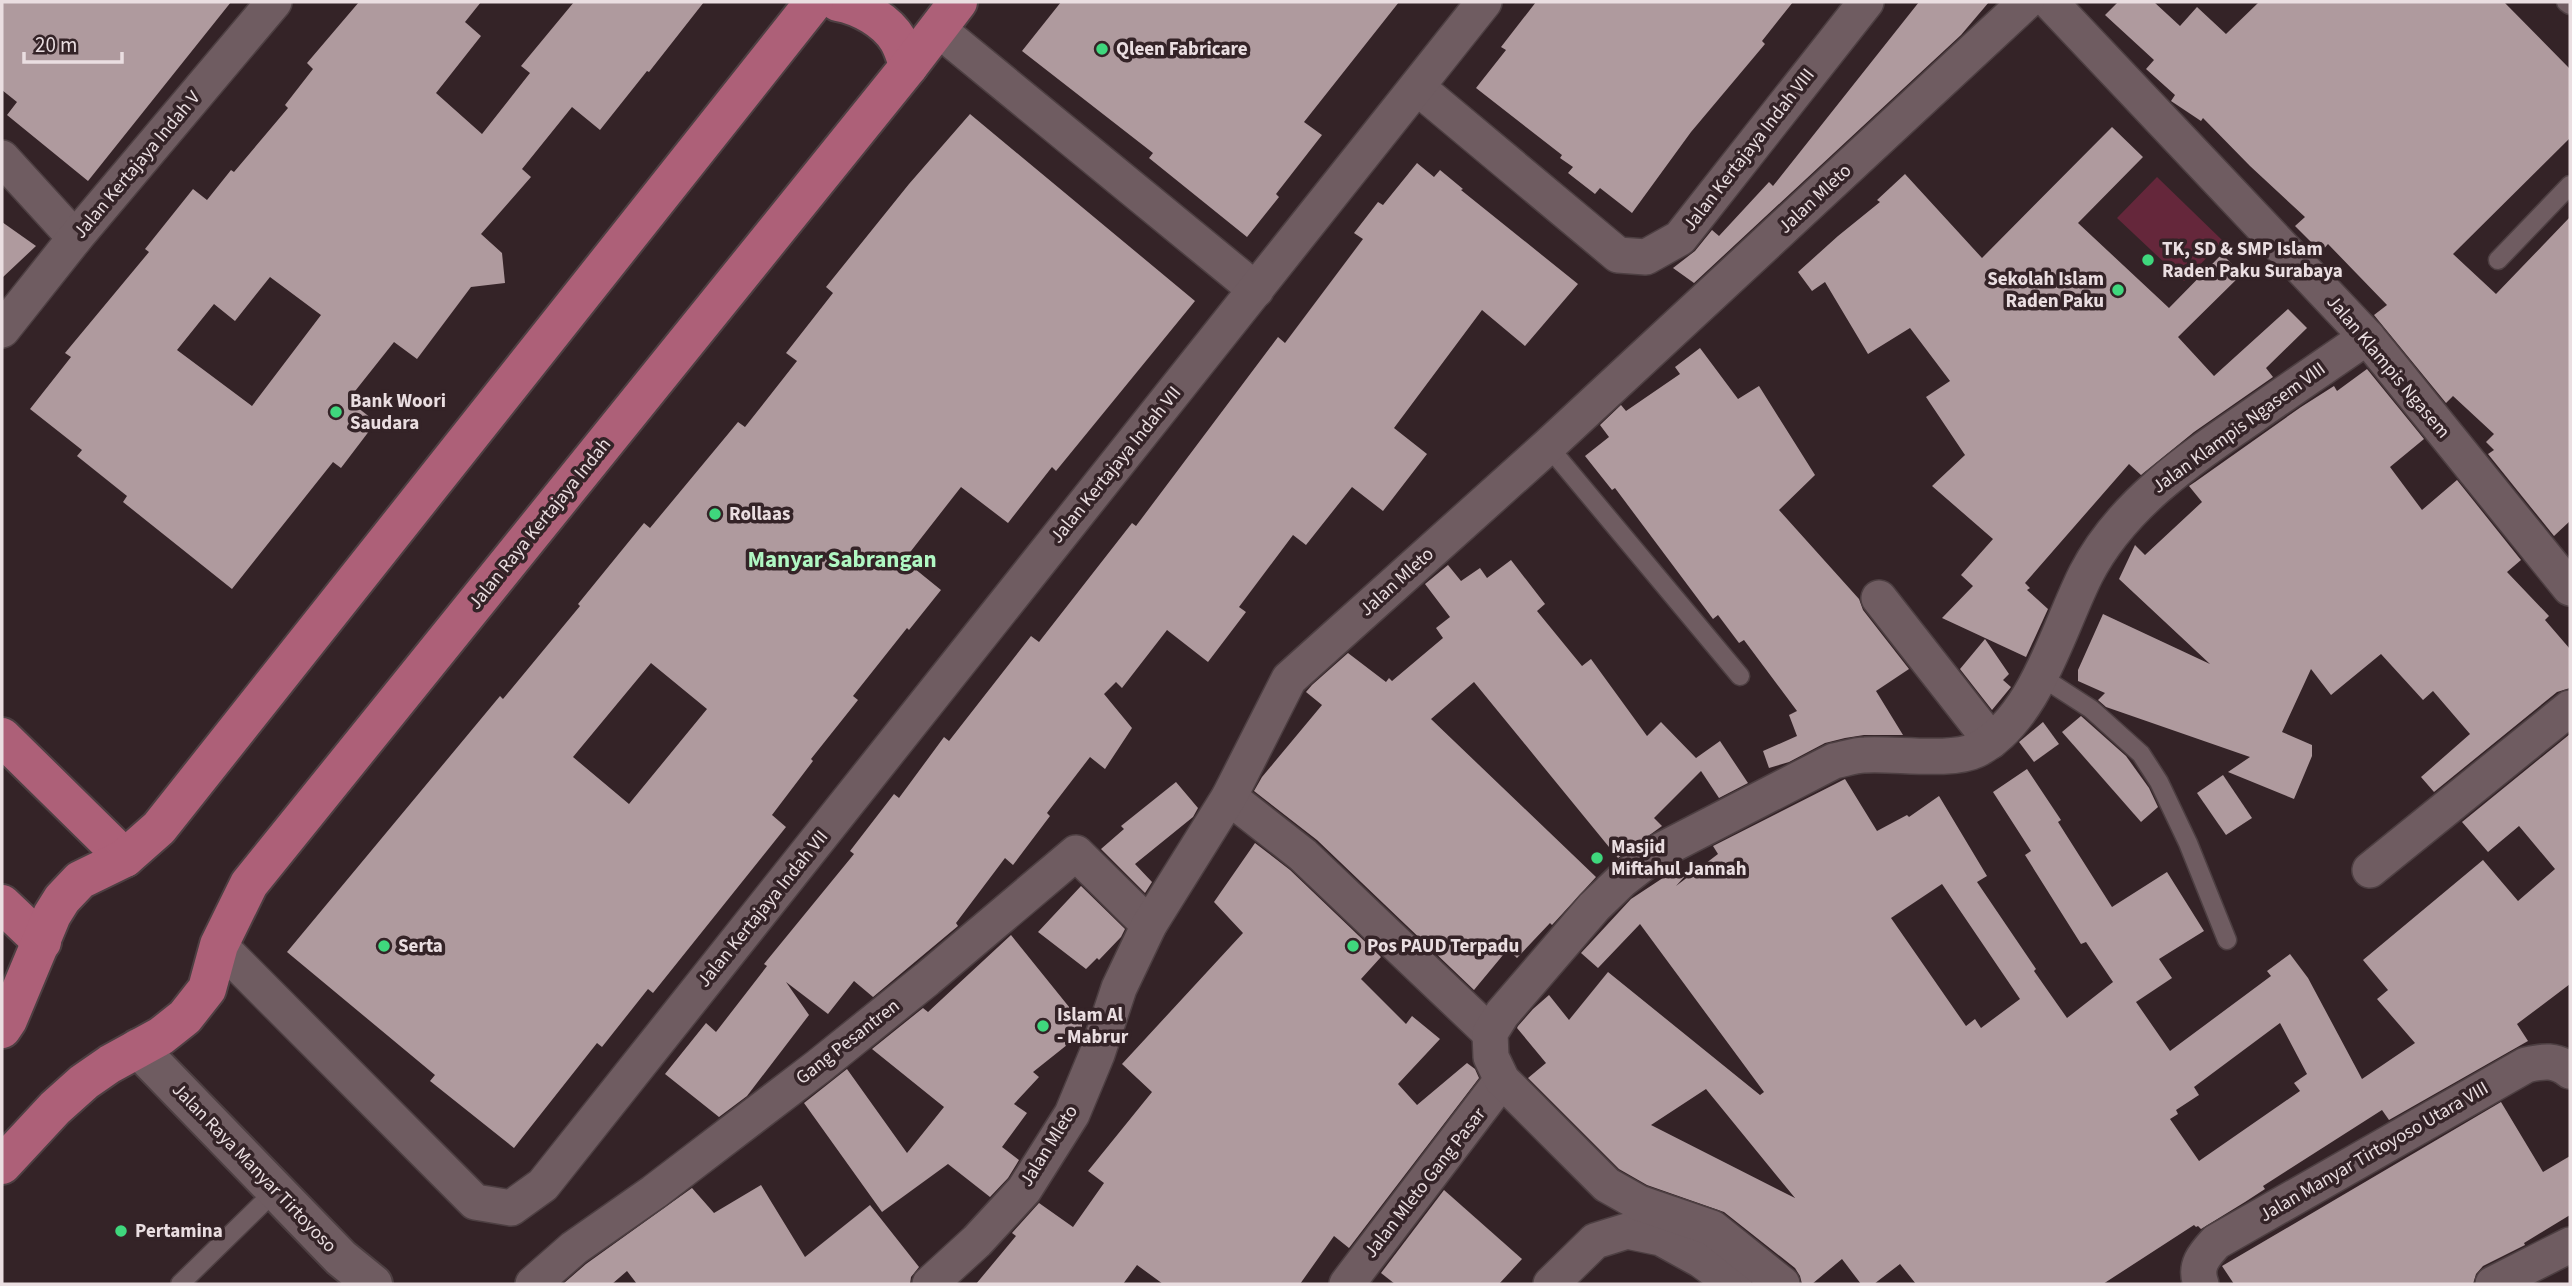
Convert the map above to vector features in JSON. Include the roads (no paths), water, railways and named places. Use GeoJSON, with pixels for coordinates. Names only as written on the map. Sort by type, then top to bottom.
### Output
{"type":"FeatureCollection","features":[{"type":"Feature","properties":{"kind":"main road"},"geometry":{"type":"LineString","coordinates":[[2,1029],[52,915],[62,899],[80,880],[125,858],[159,828],[814,2]]}},
{"type":"Feature","properties":{"kind":"main road"},"geometry":{"type":"LineString","coordinates":[[838,2],[852,5],[879,20],[898,39],[909,66]]}},
{"type":"Feature","properties":{"kind":"main road","name":"Jalan Raya Kertajaya Indah"},"geometry":{"type":"LineString","coordinates":[[2,1164],[55,1108],[84,1082],[161,1036],[185,1017],[206,989],[219,945],[249,884],[948,15]]}},
{"type":"Feature","properties":{"kind":"main road"},"geometry":{"type":"LineString","coordinates":[[2,737],[125,858]]}},
{"type":"Feature","properties":{"kind":"main road"},"geometry":{"type":"LineString","coordinates":[[2,904],[42,942]]}},
{"type":"Feature","properties":{"kind":"street","name":"Jalan Kertajaya Indah V"},"geometry":{"type":"LineString","coordinates":[[2,330],[75,238],[274,2]]}},
{"type":"Feature","properties":{"kind":"street","name":"Jalan Kertajaya Indah VII"},"geometry":{"type":"LineString","coordinates":[[219,945],[475,1202],[511,1208],[543,1185],[1484,2]]}},
{"type":"Feature","properties":{"kind":"street","name":"Jalan Kertajaya Indah VIII"},"geometry":{"type":"LineString","coordinates":[[1417,87],[1618,255],[1646,257],[1680,238],[1866,2]]}},
{"type":"Feature","properties":{"kind":"street","name":"Jalan Mleto"},"geometry":{"type":"LineString","coordinates":[[929,1284],[977,1241],[1024,1190],[1072,1114],[1097,1055],[1119,988],[1149,925],[1229,797],[1289,679],[1548,446],[2026,2]]}},
{"type":"Feature","properties":{"kind":"street","name":"Jalan Klampis Ngasem"},"geometry":{"type":"LineString","coordinates":[[2050,2],[2367,337],[2570,588]]}},
{"type":"Feature","properties":{"kind":"street"},"geometry":{"type":"LineString","coordinates":[[948,15],[1256,290]]}},
{"type":"Feature","properties":{"kind":"street"},"geometry":{"type":"LineString","coordinates":[[2,158],[75,238]]}},
{"type":"Feature","properties":{"kind":"street","name":"Jalan Klampis Ngasem VIII"},"geometry":{"type":"LineString","coordinates":[[1490,1033],[1502,1014],[1594,907],[1657,852],[1834,761],[1863,755],[1956,755],[1974,751],[1991,741],[2013,719],[2040,676],[2087,572],[2115,532],[2150,492],[2217,441],[2367,337]]}},
{"type":"Feature","properties":{"kind":"street"},"geometry":{"type":"LineString","coordinates":[[1879,598],[1991,741]]}},
{"type":"Feature","properties":{"kind":"street"},"geometry":{"type":"LineString","coordinates":[[2370,870],[2570,708]]}},
{"type":"Feature","properties":{"kind":"street"},"geometry":{"type":"LineString","coordinates":[[1229,797],[1303,855],[1490,1033],[1491,1057],[1502,1080],[1607,1185],[1639,1203],[1712,1228],[1782,1284]]}},
{"type":"Feature","properties":{"kind":"street","name":"Gang Pesantren"},"geometry":{"type":"LineString","coordinates":[[533,1284],[574,1248],[654,1192],[819,1066],[1076,853],[1149,925]]}},
{"type":"Feature","properties":{"kind":"street","name":"Jalan Raya Manyar Tirtoyoso"},"geometry":{"type":"LineString","coordinates":[[138,1048],[341,1258],[373,1284]]}},
{"type":"Feature","properties":{"kind":"street","name":"Jalan Manyar Tirtoyoso Utara VIII"},"geometry":{"type":"LineString","coordinates":[[2200,1280],[2201,1257],[2216,1242],[2526,1065],[2546,1060],[2563,1064],[2570,1071]]}},
{"type":"Feature","properties":{"kind":"street","name":"Jalan Mleto Gang Pasar"},"geometry":{"type":"LineString","coordinates":[[1347,1284],[1502,1080]]}},
{"type":"Feature","properties":{"kind":"street"},"geometry":{"type":"LineString","coordinates":[[1551,1284],[1595,1241],[1627,1231],[1661,1238],[1701,1260],[1734,1284]]}},
{"type":"Feature","properties":{"kind":"street"},"geometry":{"type":"LineString","coordinates":[[2493,1284],[2570,1245]]}},
{"type":"Feature","properties":{"kind":"lane"},"geometry":{"type":"LineString","coordinates":[[2498,260],[2569,187]]}},
{"type":"Feature","properties":{"kind":"lane"},"geometry":{"type":"LineString","coordinates":[[1548,446],[1740,676]]}},
{"type":"Feature","properties":{"kind":"lane"},"geometry":{"type":"LineString","coordinates":[[2040,676],[2091,709],[2141,754],[2159,782],[2188,843],[2227,940]]}},
{"type":"Feature","properties":{"kind":"lane"},"geometry":{"type":"LineString","coordinates":[[180,1284],[276,1190]]}},
{"type":"Feature","properties":{"kind":"place","name":"Qleen Fabricare"},"geometry":{"type":"Point","coordinates":[1102,49]}},
{"type":"Feature","properties":{"kind":"place","name":"TK, SD & SMP Islam Raden Paku Surabaya"},"geometry":{"type":"Point","coordinates":[2148,260]}},
{"type":"Feature","properties":{"kind":"place","name":"Sekolah Islam Raden Paku"},"geometry":{"type":"Point","coordinates":[2118,290]}},
{"type":"Feature","properties":{"kind":"place","name":"Bank Woori Saudara"},"geometry":{"type":"Point","coordinates":[336,412]}},
{"type":"Feature","properties":{"kind":"place","name":"Rollaas"},"geometry":{"type":"Point","coordinates":[715,514]}},
{"type":"Feature","properties":{"kind":"place","name":"Masjid Miftahul Jannah"},"geometry":{"type":"Point","coordinates":[1597,858]}},
{"type":"Feature","properties":{"kind":"place","name":"Serta"},"geometry":{"type":"Point","coordinates":[384,946]}},
{"type":"Feature","properties":{"kind":"place","name":"Pos PAUD Terpadu"},"geometry":{"type":"Point","coordinates":[1353,946]}},
{"type":"Feature","properties":{"kind":"place","name":"Islam Al - Mabrur"},"geometry":{"type":"Point","coordinates":[1043,1026]}},
{"type":"Feature","properties":{"kind":"place","name":"Pertamina"},"geometry":{"type":"Point","coordinates":[121,1231]}},
{"type":"Feature","properties":{"kind":"district","name":"Manyar Sabrangan"},"geometry":{"type":"Point","coordinates":[842,559]}}]}
